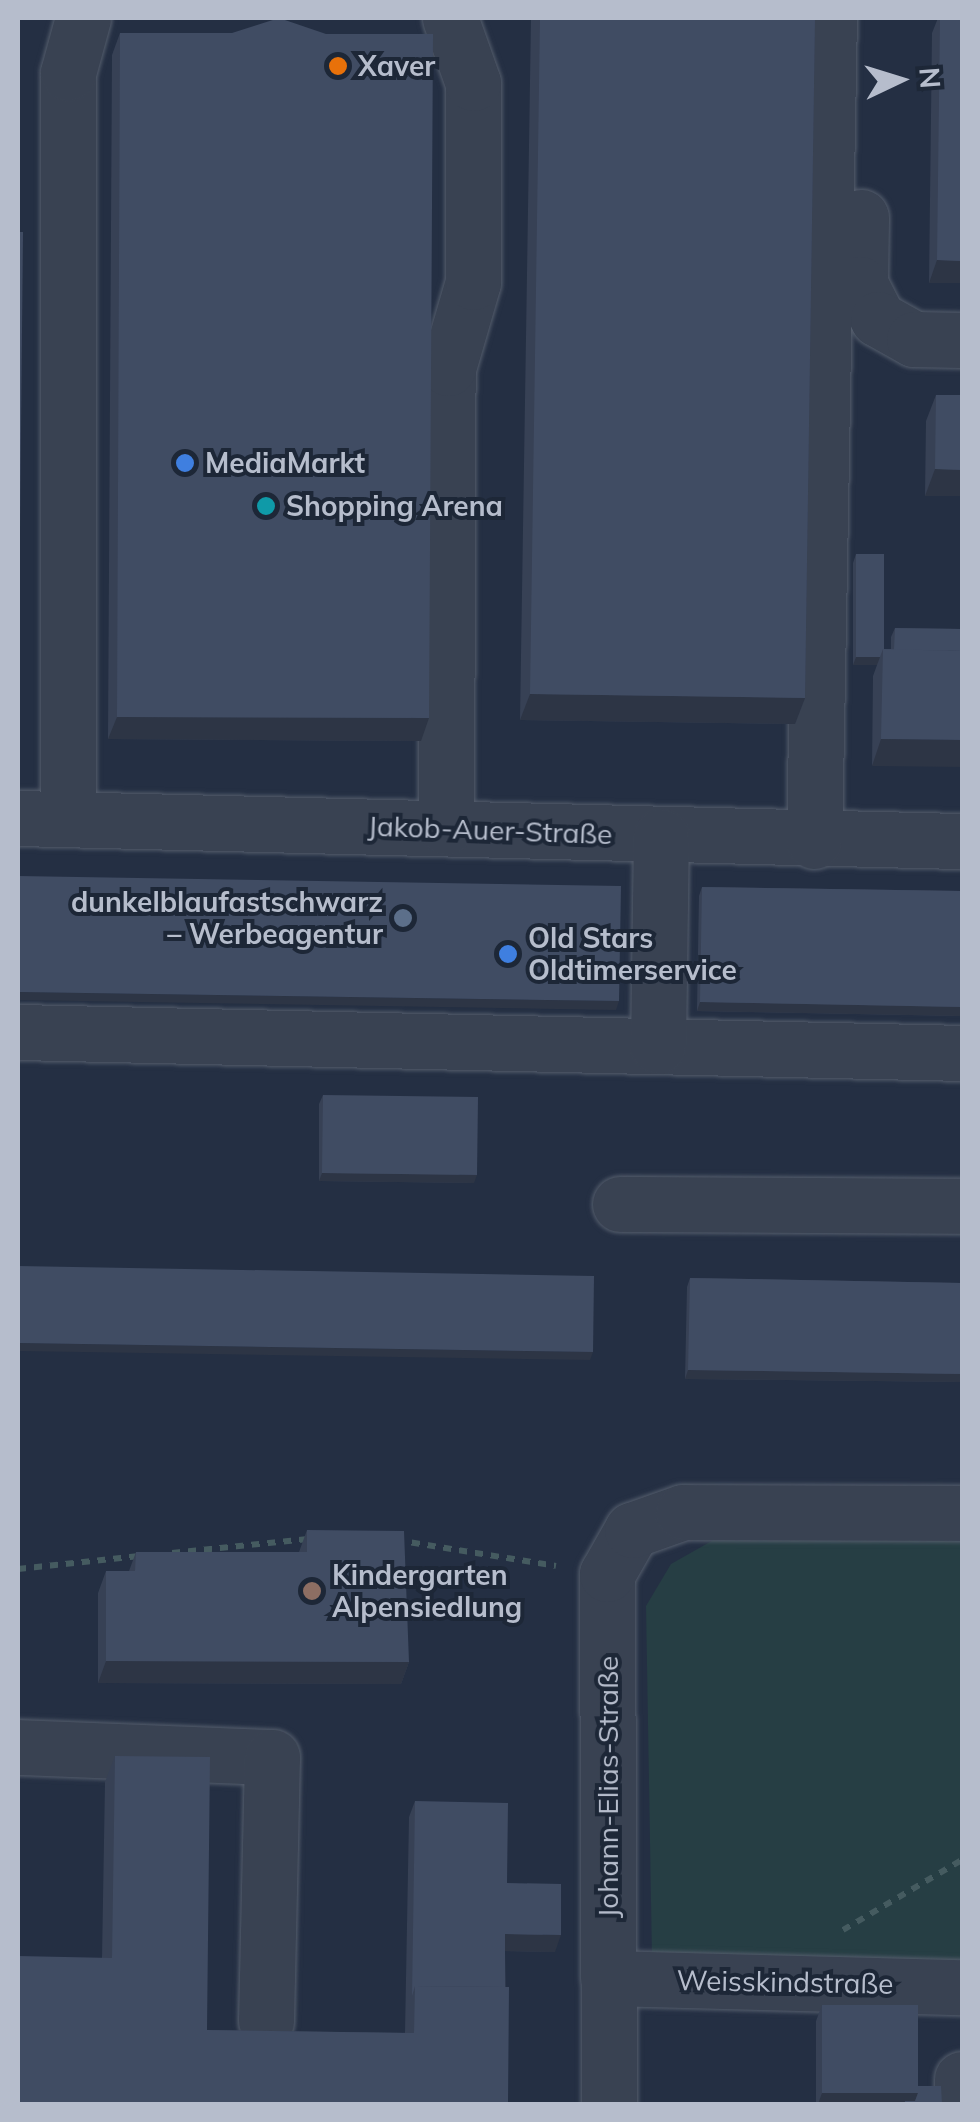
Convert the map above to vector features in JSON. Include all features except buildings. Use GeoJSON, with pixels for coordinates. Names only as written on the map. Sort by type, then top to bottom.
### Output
{"type":"FeatureCollection","features":[{"type":"Feature","properties":{"kind":"street"},"geometry":{"type":"LineString","coordinates":[[85,18],[100,73],[96,268]]}},
{"type":"Feature","properties":{"kind":"street"},"geometry":{"type":"LineString","coordinates":[[43,819],[68,73],[85,18]]}},
{"type":"Feature","properties":{"kind":"street"},"geometry":{"type":"LineString","coordinates":[[446,827],[448,368],[473,282],[473,83],[450,18]]}},
{"type":"Feature","properties":{"kind":"street"},"geometry":{"type":"LineString","coordinates":[[814,841],[829,18]]}},
{"type":"Feature","properties":{"kind":"street"},"geometry":{"type":"LineString","coordinates":[[864,18],[860,284],[878,319],[896,332],[962,340]]}},
{"type":"Feature","properties":{"kind":"street","name":"Jakob-Auer-Straße"},"geometry":{"type":"LineString","coordinates":[[43,819],[446,827],[814,841],[962,841]]}},
{"type":"Feature","properties":{"kind":"street"},"geometry":{"type":"LineString","coordinates":[[658,1046],[661,836]]}},
{"type":"Feature","properties":{"kind":"street"},"geometry":{"type":"LineString","coordinates":[[18,1032],[962,1052]]}},
{"type":"Feature","properties":{"kind":"street"},"geometry":{"type":"LineString","coordinates":[[620,1204],[962,1206]]}},
{"type":"Feature","properties":{"kind":"street","name":"Johann-Elias-Straße"},"geometry":{"type":"LineString","coordinates":[[609,2104],[607,1574],[632,1530],[683,1512],[962,1513]]}},
{"type":"Feature","properties":{"kind":"street"},"geometry":{"type":"LineString","coordinates":[[18,1746],[272,1757],[266,2021]]}},
{"type":"Feature","properties":{"kind":"street","name":"Weisskindstraße"},"geometry":{"type":"LineString","coordinates":[[608,1978],[962,1986]]}},
{"type":"Feature","properties":{"kind":"street"},"geometry":{"type":"LineString","coordinates":[[962,2079],[962,2104]]}},
{"type":"Feature","properties":{"kind":"path"},"geometry":{"type":"LineString","coordinates":[[168,1553],[317,1540]]}},
{"type":"Feature","properties":{"kind":"path"},"geometry":{"type":"LineString","coordinates":[[385,1540],[607,1574]]}},
{"type":"Feature","properties":{"kind":"path"},"geometry":{"type":"LineString","coordinates":[[18,1569],[149,1555]]}},
{"type":"Feature","properties":{"kind":"path"},"geometry":{"type":"LineString","coordinates":[[822,1983],[844,1927],[962,1860]]}},
{"type":"Feature","properties":{"kind":"green space"},"geometry":{"type":"Polygon","coordinates":[[[724,1534],[962,1537],[962,1964],[652,1959],[646,1606],[671,1564],[724,1534]]]}},
{"type":"Feature","properties":{"kind":"place","name":"Xaver"},"geometry":{"type":"Point","coordinates":[338,66]}},
{"type":"Feature","properties":{"kind":"place","name":"MediaMarkt"},"geometry":{"type":"Point","coordinates":[185,463]}},
{"type":"Feature","properties":{"kind":"place","name":"Shopping Arena"},"geometry":{"type":"Point","coordinates":[266,506]}},
{"type":"Feature","properties":{"kind":"place","name":"dunkelblaufastschwarz – Werbeagentur"},"geometry":{"type":"Point","coordinates":[403,918]}},
{"type":"Feature","properties":{"kind":"place","name":"Old Stars Oldtimerservice"},"geometry":{"type":"Point","coordinates":[508,954]}},
{"type":"Feature","properties":{"kind":"place","name":"Kindergarten Alpensiedlung"},"geometry":{"type":"Point","coordinates":[312,1591]}}]}
